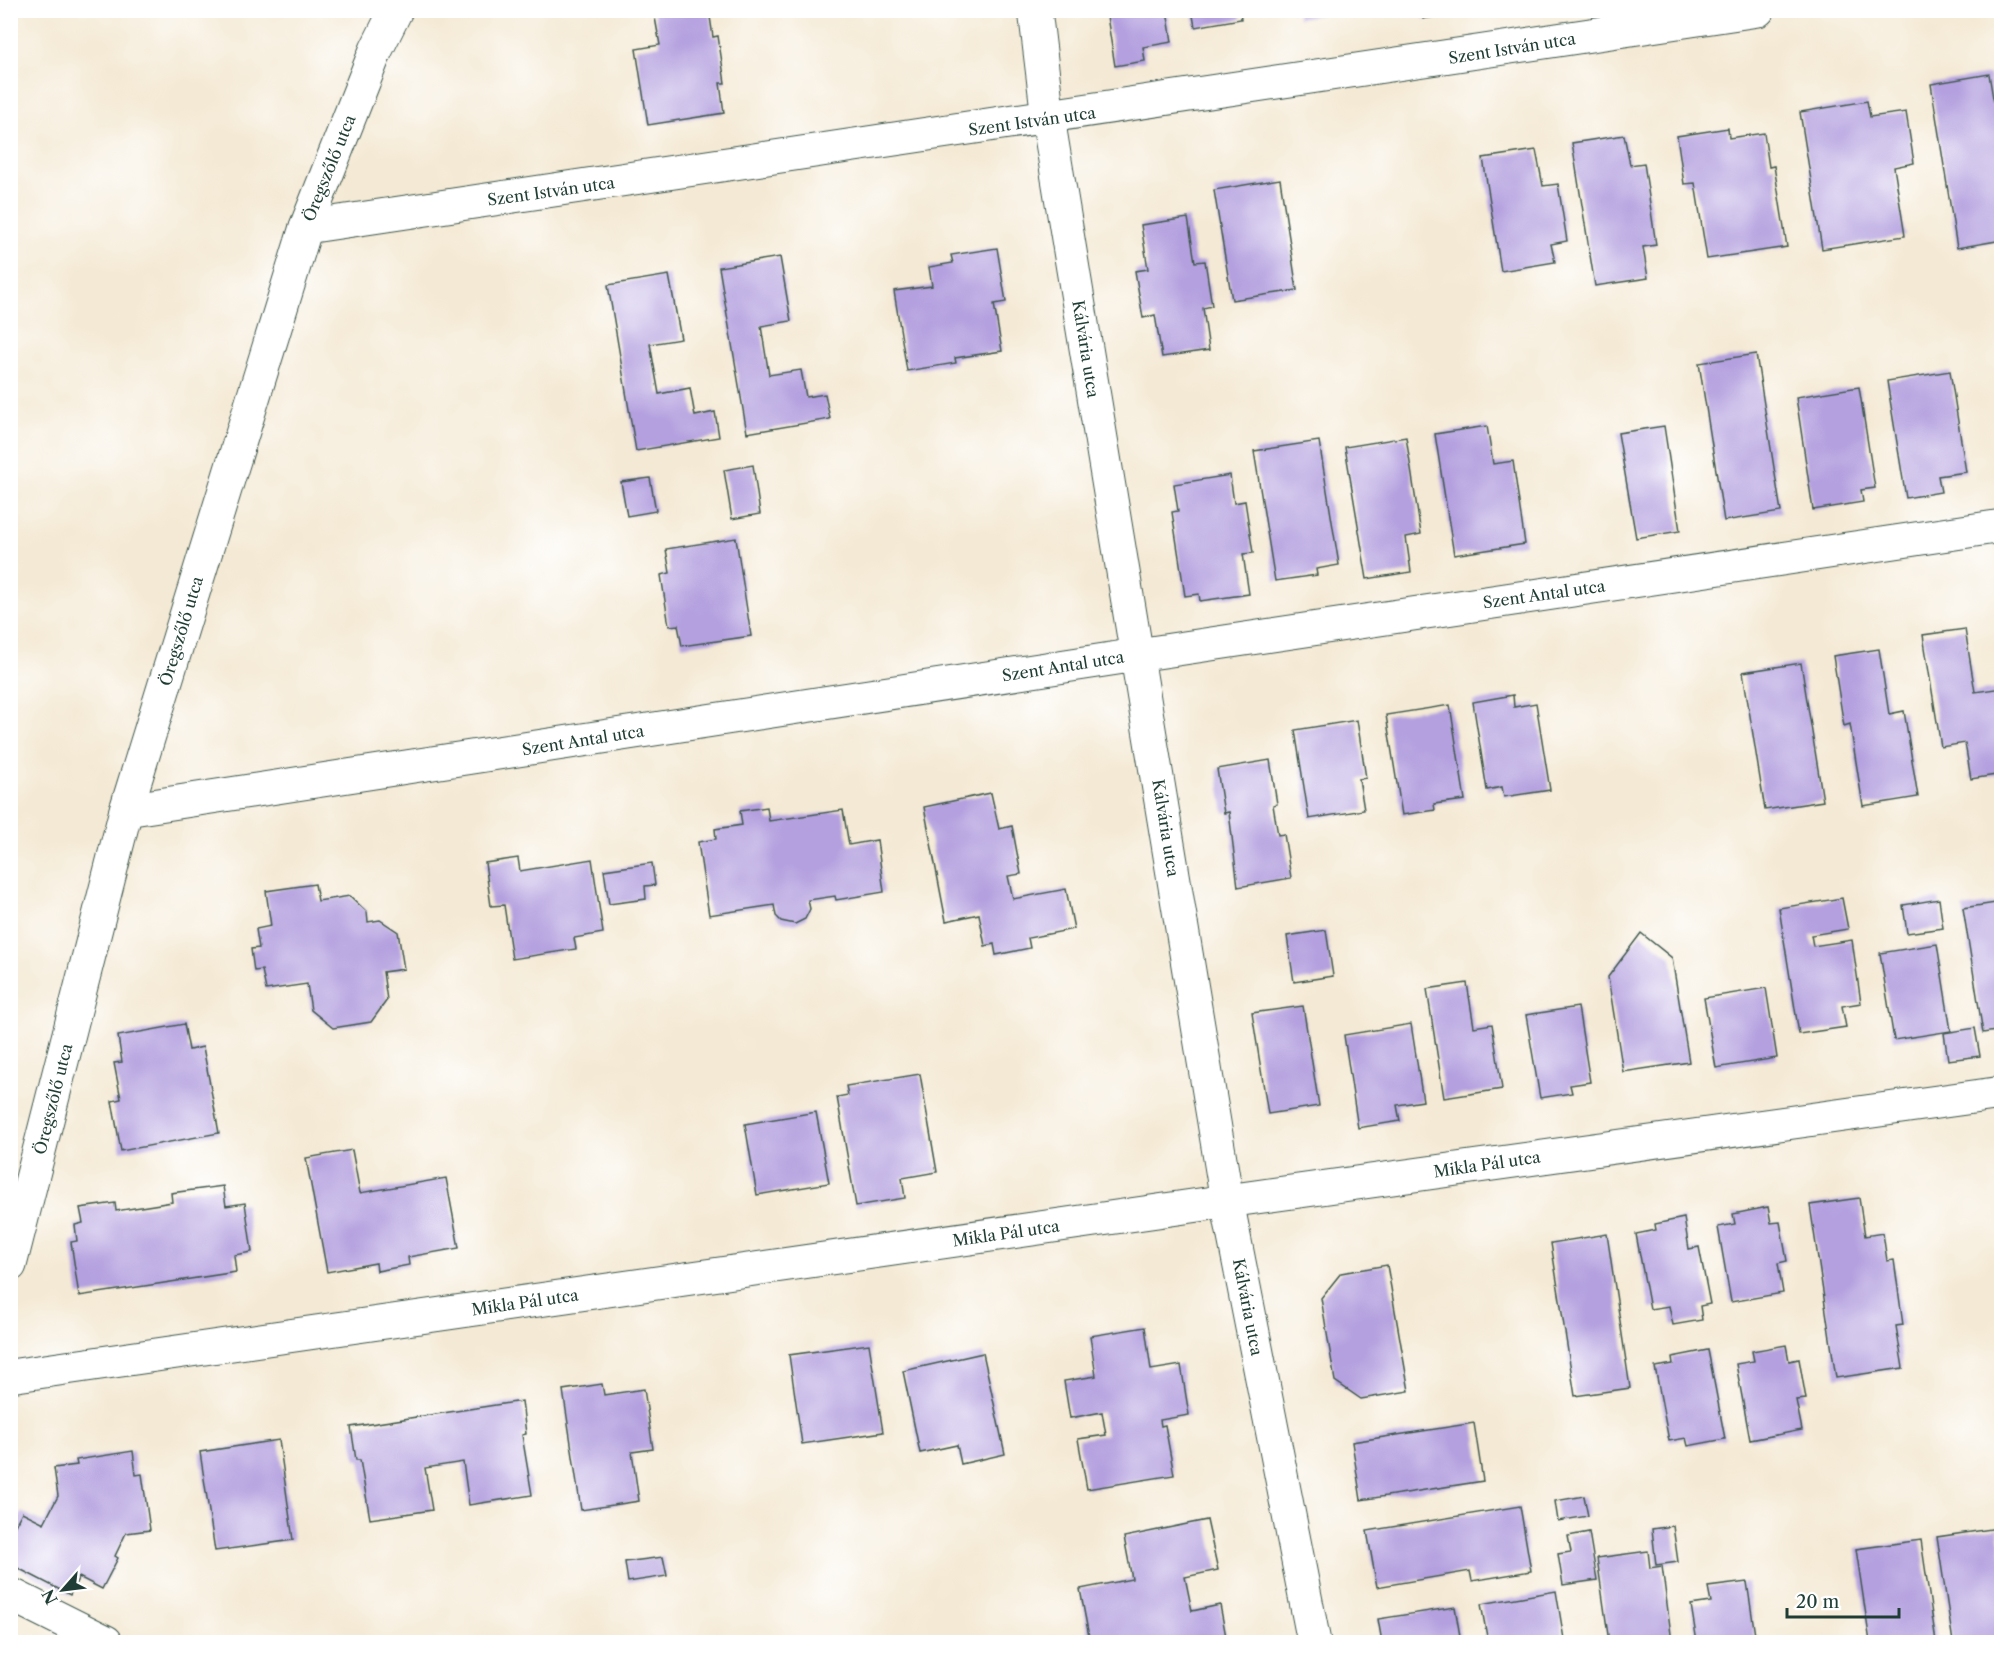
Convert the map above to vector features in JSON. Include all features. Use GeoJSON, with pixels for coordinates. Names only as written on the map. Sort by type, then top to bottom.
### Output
{"type":"FeatureCollection","features":[{"type":"Feature","properties":{"kind":"street","name":"Öregszőlő utca"},"geometry":{"type":"LineString","coordinates":[[10,1265],[126,810],[306,227],[376,50],[396,10]]}},
{"type":"Feature","properties":{"kind":"street","name":"Kálvária utca"},"geometry":{"type":"LineString","coordinates":[[1035,10],[1048,118],[1227,1201],[1314,1642]]}},
{"type":"Feature","properties":{"kind":"street","name":"Szent István utca"},"geometry":{"type":"LineString","coordinates":[[306,227],[1048,118],[1597,22],[1758,10]]}},
{"type":"Feature","properties":{"kind":"street","name":"Szent Antal utca"},"geometry":{"type":"LineString","coordinates":[[126,810],[1137,655],[2001,526]]}},
{"type":"Feature","properties":{"kind":"street","name":"Mikla Pál utca"},"geometry":{"type":"LineString","coordinates":[[10,1376],[1227,1201],[2001,1093]]}},
{"type":"Feature","properties":{"kind":"street"},"geometry":{"type":"LineString","coordinates":[[10,1594],[106,1642]]}},
{"type":"Feature","properties":{"kind":"building"},"geometry":{"type":"Polygon","coordinates":[[[709,10],[713,37],[718,36],[725,83],[720,83],[724,113],[648,125],[636,49],[660,45],[654,12],[709,10]]]}},
{"type":"Feature","properties":{"kind":"building"},"geometry":{"type":"Polygon","coordinates":[[[1106,10],[1167,10],[1172,42],[1143,47],[1145,61],[1115,66],[1106,10]]]}},
{"type":"Feature","properties":{"kind":"building"},"geometry":{"type":"Polygon","coordinates":[[[1192,10],[1240,10],[1241,19],[1195,27],[1192,10]]]}},
{"type":"Feature","properties":{"kind":"building"},"geometry":{"type":"Polygon","coordinates":[[[1297,10],[1337,10],[1337,12],[1298,18],[1297,10]]]}},
{"type":"Feature","properties":{"kind":"building"},"geometry":{"type":"Polygon","coordinates":[[[1422,10],[1464,10],[1464,12],[1423,19],[1422,10]]]}},
{"type":"Feature","properties":{"kind":"building"},"geometry":{"type":"Polygon","coordinates":[[[1989,74],[2002,152],[2002,240],[1957,248],[1931,84],[1989,74]]]}},
{"type":"Feature","properties":{"kind":"building"},"geometry":{"type":"Polygon","coordinates":[[[1867,101],[1870,117],[1906,112],[1914,163],[1894,167],[1905,236],[1822,249],[1800,112],[1867,101]]]}},
{"type":"Feature","properties":{"kind":"building"},"geometry":{"type":"Polygon","coordinates":[[[1728,128],[1729,138],[1764,133],[1769,167],[1774,166],[1787,247],[1707,259],[1695,183],[1684,184],[1677,136],[1728,128]]]}},
{"type":"Feature","properties":{"kind":"building"},"geometry":{"type":"Polygon","coordinates":[[[1624,135],[1630,165],[1644,163],[1656,245],[1643,247],[1648,278],[1595,286],[1572,143],[1624,135]]]}},
{"type":"Feature","properties":{"kind":"building"},"geometry":{"type":"Polygon","coordinates":[[[1536,150],[1543,186],[1558,184],[1567,241],[1551,244],[1555,262],[1501,271],[1483,158],[1536,150]]]}},
{"type":"Feature","properties":{"kind":"building"},"geometry":{"type":"Polygon","coordinates":[[[1280,179],[1297,290],[1232,300],[1214,190],[1280,179]]]}},
{"type":"Feature","properties":{"kind":"building"},"geometry":{"type":"Polygon","coordinates":[[[1188,218],[1195,262],[1205,261],[1212,306],[1203,308],[1209,350],[1162,357],[1155,315],[1143,318],[1135,271],[1148,269],[1141,225],[1188,218]]]}},
{"type":"Feature","properties":{"kind":"building"},"geometry":{"type":"Polygon","coordinates":[[[997,248],[1006,302],[994,304],[1002,351],[955,358],[956,363],[907,371],[894,291],[932,286],[929,267],[953,263],[951,255],[997,248]]]}},
{"type":"Feature","properties":{"kind":"building"},"geometry":{"type":"Polygon","coordinates":[[[780,257],[791,321],[761,326],[769,375],[801,370],[806,397],[825,394],[830,419],[747,433],[719,267],[780,257]]]}},
{"type":"Feature","properties":{"kind":"building"},"geometry":{"type":"Polygon","coordinates":[[[669,275],[681,339],[650,344],[659,394],[690,388],[695,416],[715,412],[719,437],[636,451],[608,285],[669,275]]]}},
{"type":"Feature","properties":{"kind":"building"},"geometry":{"type":"Polygon","coordinates":[[[1756,354],[1781,512],[1724,521],[1699,363],[1756,354]]]}},
{"type":"Feature","properties":{"kind":"building"},"geometry":{"type":"Polygon","coordinates":[[[1950,371],[1966,472],[1938,476],[1941,492],[1906,498],[1887,381],[1950,371]]]}},
{"type":"Feature","properties":{"kind":"building"},"geometry":{"type":"Polygon","coordinates":[[[1859,387],[1875,488],[1861,490],[1863,502],[1813,510],[1796,397],[1859,387]]]}},
{"type":"Feature","properties":{"kind":"building"},"geometry":{"type":"Polygon","coordinates":[[[1487,426],[1493,464],[1513,461],[1525,544],[1454,555],[1435,434],[1487,426]]]}},
{"type":"Feature","properties":{"kind":"building"},"geometry":{"type":"Polygon","coordinates":[[[1664,426],[1680,531],[1636,538],[1618,433],[1664,426]]]}},
{"type":"Feature","properties":{"kind":"building"},"geometry":{"type":"Polygon","coordinates":[[[1406,437],[1421,534],[1406,537],[1411,572],[1367,579],[1345,447],[1406,437]]]}},
{"type":"Feature","properties":{"kind":"building"},"geometry":{"type":"Polygon","coordinates":[[[1319,441],[1339,565],[1316,569],[1317,575],[1275,581],[1254,451],[1319,441]]]}},
{"type":"Feature","properties":{"kind":"building"},"geometry":{"type":"Polygon","coordinates":[[[753,465],[760,514],[732,519],[724,470],[753,465]]]}},
{"type":"Feature","properties":{"kind":"building"},"geometry":{"type":"Polygon","coordinates":[[[1230,475],[1234,503],[1245,501],[1253,553],[1243,554],[1249,594],[1200,601],[1199,594],[1185,596],[1172,512],[1178,511],[1174,484],[1230,475]]]}},
{"type":"Feature","properties":{"kind":"building"},"geometry":{"type":"Polygon","coordinates":[[[650,478],[656,511],[627,516],[621,482],[650,478]]]}},
{"type":"Feature","properties":{"kind":"building"},"geometry":{"type":"Polygon","coordinates":[[[736,538],[751,636],[682,646],[678,625],[669,626],[661,575],[670,573],[666,549],[736,538]]]}},
{"type":"Feature","properties":{"kind":"building"},"geometry":{"type":"Polygon","coordinates":[[[1965,629],[1975,692],[2002,688],[2002,774],[1971,779],[1965,743],[1941,747],[1923,635],[1965,629]]]}},
{"type":"Feature","properties":{"kind":"building"},"geometry":{"type":"Polygon","coordinates":[[[1879,649],[1889,714],[1904,711],[1918,797],[1863,806],[1850,724],[1844,726],[1833,656],[1879,649]]]}},
{"type":"Feature","properties":{"kind":"building"},"geometry":{"type":"Polygon","coordinates":[[[1801,663],[1823,801],[1765,810],[1743,672],[1801,663]]]}},
{"type":"Feature","properties":{"kind":"building"},"geometry":{"type":"Polygon","coordinates":[[[1513,695],[1514,707],[1536,703],[1550,790],[1504,797],[1502,787],[1487,790],[1473,702],[1513,695]]]}},
{"type":"Feature","properties":{"kind":"building"},"geometry":{"type":"Polygon","coordinates":[[[1450,705],[1465,800],[1434,804],[1435,810],[1402,815],[1386,715],[1450,705]]]}},
{"type":"Feature","properties":{"kind":"building"},"geometry":{"type":"Polygon","coordinates":[[[1357,720],[1366,778],[1359,779],[1364,810],[1309,819],[1295,730],[1357,720]]]}},
{"type":"Feature","properties":{"kind":"building"},"geometry":{"type":"Polygon","coordinates":[[[1270,760],[1277,804],[1273,805],[1278,835],[1284,834],[1291,878],[1238,887],[1229,812],[1224,813],[1217,769],[1270,760]]]}},
{"type":"Feature","properties":{"kind":"building"},"geometry":{"type":"Polygon","coordinates":[[[991,793],[999,829],[1012,826],[1021,874],[1008,876],[1013,899],[1066,889],[1074,929],[1028,938],[1030,948],[996,955],[994,944],[985,946],[979,914],[946,921],[924,807],[991,793]]]}},
{"type":"Feature","properties":{"kind":"building"},"geometry":{"type":"Polygon","coordinates":[[[767,807],[769,821],[843,810],[849,845],[877,840],[884,892],[836,900],[835,896],[808,900],[810,909],[805,919],[795,924],[781,921],[776,916],[774,905],[709,915],[698,842],[716,839],[715,829],[742,825],[740,811],[767,807]]]}},
{"type":"Feature","properties":{"kind":"building"},"geometry":{"type":"Polygon","coordinates":[[[518,858],[520,871],[592,859],[603,933],[574,938],[576,949],[512,959],[504,905],[491,906],[485,863],[518,858]]]}},
{"type":"Feature","properties":{"kind":"building"},"geometry":{"type":"Polygon","coordinates":[[[652,863],[655,885],[645,886],[646,899],[609,904],[604,870],[652,863]]]}},
{"type":"Feature","properties":{"kind":"building"},"geometry":{"type":"Polygon","coordinates":[[[315,884],[318,901],[350,896],[367,912],[368,922],[380,920],[398,932],[404,969],[383,972],[387,1000],[371,1022],[333,1028],[311,1010],[307,984],[266,990],[262,970],[254,971],[251,949],[259,948],[256,929],[271,926],[266,891],[315,884]]]}},
{"type":"Feature","properties":{"kind":"building"},"geometry":{"type":"Polygon","coordinates":[[[1842,898],[1848,929],[1811,935],[1813,946],[1852,940],[1861,1003],[1842,1006],[1846,1027],[1799,1034],[1779,908],[1842,898]]]}},
{"type":"Feature","properties":{"kind":"building"},"geometry":{"type":"Polygon","coordinates":[[[1939,899],[1943,928],[1907,933],[1903,905],[1939,899]]]}},
{"type":"Feature","properties":{"kind":"building"},"geometry":{"type":"Polygon","coordinates":[[[2002,902],[2002,1030],[1983,1033],[1963,908],[2002,902]]]}},
{"type":"Feature","properties":{"kind":"building"},"geometry":{"type":"Polygon","coordinates":[[[1326,930],[1333,976],[1294,982],[1287,936],[1326,930]]]}},
{"type":"Feature","properties":{"kind":"building"},"geometry":{"type":"Polygon","coordinates":[[[1641,933],[1672,958],[1689,1062],[1623,1072],[1608,977],[1641,933]]]}},
{"type":"Feature","properties":{"kind":"building"},"geometry":{"type":"Polygon","coordinates":[[[1937,944],[1951,1031],[1894,1040],[1880,953],[1937,944]]]}},
{"type":"Feature","properties":{"kind":"building"},"geometry":{"type":"Polygon","coordinates":[[[1467,983],[1474,1027],[1492,1024],[1502,1089],[1444,1098],[1427,989],[1467,983]]]}},
{"type":"Feature","properties":{"kind":"building"},"geometry":{"type":"Polygon","coordinates":[[[1766,988],[1777,1058],[1716,1068],[1704,998],[1766,988]]]}},
{"type":"Feature","properties":{"kind":"building"},"geometry":{"type":"Polygon","coordinates":[[[1303,1006],[1319,1106],[1268,1114],[1252,1013],[1303,1006]]]}},
{"type":"Feature","properties":{"kind":"building"},"geometry":{"type":"Polygon","coordinates":[[[1578,1007],[1590,1082],[1570,1085],[1572,1093],[1540,1098],[1526,1015],[1578,1007]]]}},
{"type":"Feature","properties":{"kind":"building"},"geometry":{"type":"Polygon","coordinates":[[[184,1024],[189,1050],[203,1047],[219,1133],[121,1151],[112,1101],[121,1099],[114,1063],[122,1062],[118,1036],[184,1024]]]}},
{"type":"Feature","properties":{"kind":"building"},"geometry":{"type":"Polygon","coordinates":[[[1411,1024],[1423,1101],[1397,1105],[1400,1121],[1358,1128],[1344,1035],[1411,1024]]]}},
{"type":"Feature","properties":{"kind":"building"},"geometry":{"type":"Polygon","coordinates":[[[1975,1028],[1980,1056],[1948,1060],[1944,1033],[1975,1028]]]}},
{"type":"Feature","properties":{"kind":"building"},"geometry":{"type":"Polygon","coordinates":[[[920,1074],[937,1172],[902,1178],[905,1198],[856,1206],[837,1097],[848,1095],[846,1086],[920,1074]]]}},
{"type":"Feature","properties":{"kind":"building"},"geometry":{"type":"Polygon","coordinates":[[[816,1112],[829,1183],[757,1195],[745,1124],[816,1112]]]}},
{"type":"Feature","properties":{"kind":"building"},"geometry":{"type":"Polygon","coordinates":[[[352,1150],[360,1193],[446,1178],[459,1248],[408,1257],[409,1265],[377,1271],[376,1263],[327,1272],[306,1158],[352,1150]]]}},
{"type":"Feature","properties":{"kind":"building"},"geometry":{"type":"Polygon","coordinates":[[[223,1186],[226,1206],[245,1203],[252,1252],[234,1255],[236,1272],[79,1296],[71,1242],[77,1241],[75,1225],[83,1223],[80,1208],[115,1203],[116,1211],[172,1202],[171,1193],[223,1186]]]}},
{"type":"Feature","properties":{"kind":"building"},"geometry":{"type":"Polygon","coordinates":[[[1859,1198],[1865,1236],[1883,1233],[1887,1261],[1894,1260],[1903,1325],[1896,1326],[1903,1368],[1836,1378],[1810,1205],[1859,1198]]]}},
{"type":"Feature","properties":{"kind":"building"},"geometry":{"type":"Polygon","coordinates":[[[1768,1207],[1771,1223],[1780,1222],[1787,1261],[1778,1263],[1783,1293],[1731,1302],[1718,1227],[1735,1224],[1733,1214],[1768,1207]]]}},
{"type":"Feature","properties":{"kind":"building"},"geometry":{"type":"Polygon","coordinates":[[[1684,1218],[1689,1249],[1699,1247],[1710,1304],[1700,1306],[1702,1320],[1673,1325],[1669,1306],[1650,1309],[1636,1234],[1656,1230],[1655,1224],[1684,1218]]]}},
{"type":"Feature","properties":{"kind":"building"},"geometry":{"type":"Polygon","coordinates":[[[1607,1234],[1630,1388],[1575,1396],[1551,1243],[1607,1234]]]}},
{"type":"Feature","properties":{"kind":"building"},"geometry":{"type":"Polygon","coordinates":[[[1387,1265],[1409,1391],[1361,1399],[1335,1381],[1321,1298],[1341,1273],[1387,1265]]]}},
{"type":"Feature","properties":{"kind":"building"},"geometry":{"type":"Polygon","coordinates":[[[1145,1327],[1151,1370],[1181,1365],[1189,1415],[1160,1420],[1161,1426],[1165,1425],[1174,1475],[1087,1489],[1078,1439],[1106,1435],[1102,1412],[1070,1418],[1064,1381],[1096,1376],[1090,1336],[1145,1327]]]}},
{"type":"Feature","properties":{"kind":"building"},"geometry":{"type":"Polygon","coordinates":[[[869,1344],[883,1432],[802,1444],[789,1355],[869,1344]]]}},
{"type":"Feature","properties":{"kind":"building"},"geometry":{"type":"Polygon","coordinates":[[[1786,1345],[1789,1361],[1799,1359],[1806,1399],[1796,1400],[1802,1430],[1750,1440],[1736,1364],[1754,1361],[1752,1351],[1786,1345]]]}},
{"type":"Feature","properties":{"kind":"building"},"geometry":{"type":"Polygon","coordinates":[[[1708,1350],[1725,1439],[1688,1446],[1686,1438],[1669,1441],[1655,1367],[1673,1364],[1672,1357],[1708,1350]]]}},
{"type":"Feature","properties":{"kind":"building"},"geometry":{"type":"Polygon","coordinates":[[[983,1353],[1005,1454],[961,1464],[957,1445],[920,1453],[903,1371],[983,1353]]]}},
{"type":"Feature","properties":{"kind":"building"},"geometry":{"type":"Polygon","coordinates":[[[602,1384],[604,1395],[644,1389],[653,1449],[632,1452],[639,1501],[581,1510],[563,1390],[602,1384]]]}},
{"type":"Feature","properties":{"kind":"building"},"geometry":{"type":"Polygon","coordinates":[[[522,1401],[526,1434],[522,1435],[532,1495],[469,1505],[463,1462],[425,1468],[432,1510],[370,1519],[360,1460],[356,1460],[351,1427],[522,1401]]]}},
{"type":"Feature","properties":{"kind":"building"},"geometry":{"type":"Polygon","coordinates":[[[1474,1423],[1483,1481],[1361,1500],[1352,1442],[1474,1423]]]}},
{"type":"Feature","properties":{"kind":"building"},"geometry":{"type":"Polygon","coordinates":[[[279,1440],[293,1540],[215,1551],[200,1452],[279,1440]]]}},
{"type":"Feature","properties":{"kind":"building"},"geometry":{"type":"Polygon","coordinates":[[[133,1451],[136,1475],[142,1474],[150,1530],[126,1533],[115,1556],[118,1558],[102,1589],[79,1577],[70,1595],[10,1564],[10,1555],[16,1545],[10,1542],[10,1535],[22,1512],[44,1523],[58,1496],[54,1468],[77,1465],[76,1460],[133,1451]]]}},
{"type":"Feature","properties":{"kind":"building"},"geometry":{"type":"Polygon","coordinates":[[[1584,1496],[1588,1516],[1558,1521],[1555,1501],[1584,1496]]]}},
{"type":"Feature","properties":{"kind":"building"},"geometry":{"type":"Polygon","coordinates":[[[1520,1506],[1531,1571],[1472,1581],[1470,1571],[1377,1587],[1367,1531],[1520,1506]]]}},
{"type":"Feature","properties":{"kind":"building"},"geometry":{"type":"Polygon","coordinates":[[[1207,1520],[1218,1570],[1185,1577],[1192,1611],[1220,1605],[1227,1642],[1090,1642],[1080,1589],[1132,1579],[1124,1537],[1207,1520]]]}},
{"type":"Feature","properties":{"kind":"building"},"geometry":{"type":"Polygon","coordinates":[[[1673,1526],[1678,1562],[1656,1565],[1652,1529],[1673,1526]]]}},
{"type":"Feature","properties":{"kind":"building"},"geometry":{"type":"Polygon","coordinates":[[[1998,1528],[2002,1555],[2002,1642],[1953,1642],[1937,1537],[1998,1528]]]}},
{"type":"Feature","properties":{"kind":"building"},"geometry":{"type":"Polygon","coordinates":[[[1589,1532],[1597,1580],[1563,1585],[1558,1554],[1571,1552],[1568,1536],[1589,1532]]]}},
{"type":"Feature","properties":{"kind":"building"},"geometry":{"type":"Polygon","coordinates":[[[1921,1540],[1936,1642],[1870,1642],[1856,1549],[1921,1540]]]}},
{"type":"Feature","properties":{"kind":"building"},"geometry":{"type":"Polygon","coordinates":[[[1648,1551],[1650,1568],[1662,1566],[1672,1642],[1609,1642],[1597,1558],[1648,1551]]]}},
{"type":"Feature","properties":{"kind":"building"},"geometry":{"type":"Polygon","coordinates":[[[663,1557],[667,1576],[628,1582],[625,1562],[663,1557]]]}},
{"type":"Feature","properties":{"kind":"building"},"geometry":{"type":"Polygon","coordinates":[[[1747,1582],[1756,1642],[1697,1642],[1691,1605],[1711,1602],[1708,1587],[1747,1582]]]}},
{"type":"Feature","properties":{"kind":"building"},"geometry":{"type":"Polygon","coordinates":[[[1556,1591],[1564,1639],[1544,1642],[1488,1642],[1481,1604],[1556,1591]]]}},
{"type":"Feature","properties":{"kind":"building"},"geometry":{"type":"Polygon","coordinates":[[[1455,1607],[1461,1642],[1382,1642],[1378,1619],[1455,1607]]]}}]}
